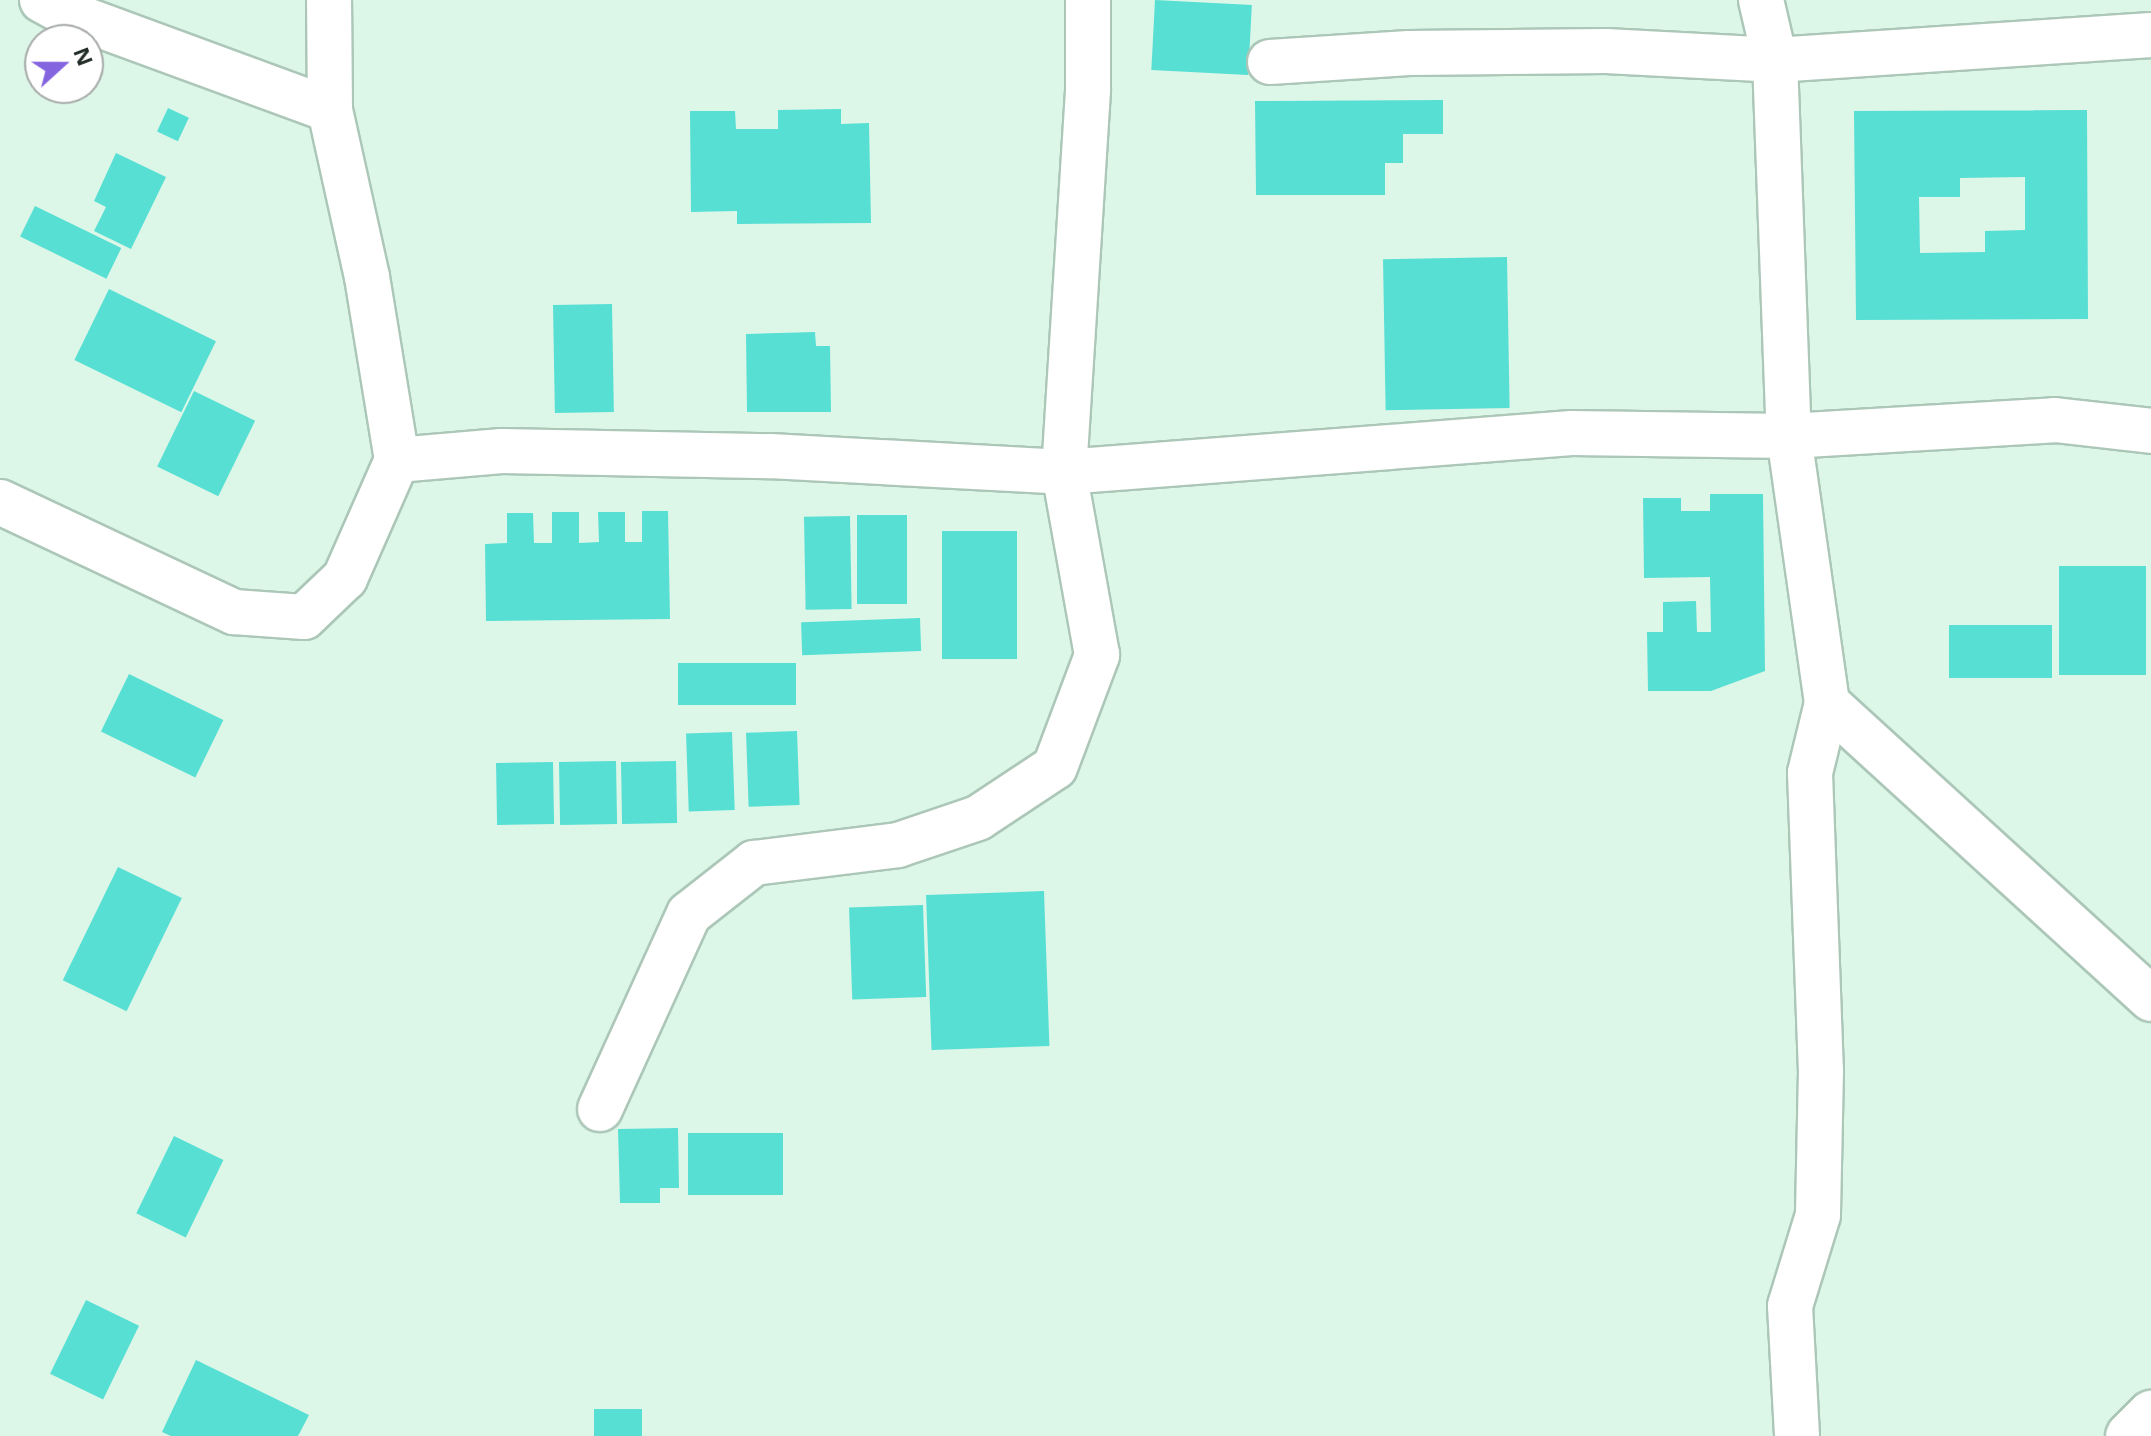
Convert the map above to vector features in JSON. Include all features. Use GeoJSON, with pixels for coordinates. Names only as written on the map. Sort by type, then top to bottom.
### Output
{"type":"FeatureCollection","features":[{"type":"Feature","properties":{"kind":"street"},"geometry":{"type":"LineString","coordinates":[[42,0],[64,12],[330,110]]}},
{"type":"Feature","properties":{"kind":"street"},"geometry":{"type":"LineString","coordinates":[[0,502],[234,612],[304,617],[345,578],[397,460],[367,277],[330,110],[329,0]]}},
{"type":"Feature","properties":{"kind":"street"},"geometry":{"type":"LineString","coordinates":[[600,1109],[689,914],[754,863],[898,845],[978,818],[1055,767],[1097,655],[1064,472],[1088,89],[1088,0]]}},
{"type":"Feature","properties":{"kind":"street"},"geometry":{"type":"LineString","coordinates":[[1761,0],[1775,60],[1789,436],[1827,703],[1810,773],[1821,1085],[1818,1215],[1790,1306],[1797,1436]]}},
{"type":"Feature","properties":{"kind":"street"},"geometry":{"type":"LineString","coordinates":[[1270,62],[1409,53],[1576,51],[1775,60],[2151,35]]}},
{"type":"Feature","properties":{"kind":"street"},"geometry":{"type":"LineString","coordinates":[[397,460],[502,451],[754,455],[1064,472],[1572,433],[1789,436],[2055,420],[2151,431]]}},
{"type":"Feature","properties":{"kind":"street"},"geometry":{"type":"LineString","coordinates":[[1827,703],[2151,999]]}},
{"type":"Feature","properties":{"kind":"street"},"geometry":{"type":"LineString","coordinates":[[2128,1436],[2151,1413]]}},
{"type":"Feature","properties":{"kind":"building"},"geometry":{"type":"Polygon","coordinates":[[[1155,0],[1252,5],[1248,75],[1151,70],[1155,0]]]}},
{"type":"Feature","properties":{"kind":"building"},"geometry":{"type":"Polygon","coordinates":[[[1443,100],[1443,134],[1403,134],[1403,163],[1385,163],[1385,195],[1256,195],[1255,101],[1443,100]]]}},
{"type":"Feature","properties":{"kind":"building"},"geometry":{"type":"Polygon","coordinates":[[[168,108],[189,118],[178,141],[157,132],[168,108]]]}},
{"type":"Feature","properties":{"kind":"building"},"geometry":{"type":"Polygon","coordinates":[[[841,109],[841,124],[869,123],[871,223],[737,224],[737,211],[691,212],[690,111],[735,111],[736,129],[778,129],[778,110],[841,109]]]}},
{"type":"Feature","properties":{"kind":"building"},"geometry":{"type":"Polygon","coordinates":[[[2087,110],[2088,319],[1856,320],[1854,111],[2087,110]],[[2025,177],[1960,178],[1960,197],[1919,197],[1920,253],[1985,252],[1985,231],[2025,230],[2025,177]]]}},
{"type":"Feature","properties":{"kind":"building"},"geometry":{"type":"Polygon","coordinates":[[[116,153],[166,177],[131,249],[94,231],[106,207],[94,201],[116,153]]]}},
{"type":"Feature","properties":{"kind":"building"},"geometry":{"type":"Polygon","coordinates":[[[35,206],[121,248],[106,279],[20,237],[35,206]]]}},
{"type":"Feature","properties":{"kind":"building"},"geometry":{"type":"Polygon","coordinates":[[[1507,257],[1510,408],[1386,410],[1383,259],[1507,257]]]}},
{"type":"Feature","properties":{"kind":"building"},"geometry":{"type":"Polygon","coordinates":[[[109,289],[216,341],[181,412],[74,360],[109,289]]]}},
{"type":"Feature","properties":{"kind":"building"},"geometry":{"type":"Polygon","coordinates":[[[612,304],[614,412],[555,413],[553,305],[612,304]]]}},
{"type":"Feature","properties":{"kind":"building"},"geometry":{"type":"Polygon","coordinates":[[[815,332],[816,346],[830,346],[831,412],[747,412],[746,334],[815,332]]]}},
{"type":"Feature","properties":{"kind":"building"},"geometry":{"type":"Polygon","coordinates":[[[194,391],[255,421],[218,496],[157,466],[194,391]]]}},
{"type":"Feature","properties":{"kind":"building"},"geometry":{"type":"Polygon","coordinates":[[[1710,494],[1763,494],[1765,671],[1711,691],[1648,691],[1647,632],[1663,632],[1663,602],[1696,601],[1697,632],[1711,632],[1710,577],[1644,578],[1643,498],[1681,498],[1681,511],[1710,511],[1710,494]]]}},
{"type":"Feature","properties":{"kind":"building"},"geometry":{"type":"Polygon","coordinates":[[[642,511],[668,511],[670,619],[486,621],[485,544],[507,543],[507,513],[533,513],[534,543],[552,543],[552,512],[579,512],[579,543],[599,542],[598,512],[625,512],[625,542],[642,542],[642,511]]]}},
{"type":"Feature","properties":{"kind":"building"},"geometry":{"type":"Polygon","coordinates":[[[857,515],[907,515],[907,604],[857,604],[857,515]]]}},
{"type":"Feature","properties":{"kind":"building"},"geometry":{"type":"Polygon","coordinates":[[[850,516],[852,609],[806,610],[804,517],[850,516]]]}},
{"type":"Feature","properties":{"kind":"building"},"geometry":{"type":"Polygon","coordinates":[[[942,531],[1017,531],[1017,659],[942,659],[942,531]]]}},
{"type":"Feature","properties":{"kind":"building"},"geometry":{"type":"Polygon","coordinates":[[[2059,566],[2146,566],[2146,675],[2059,675],[2059,566]]]}},
{"type":"Feature","properties":{"kind":"building"},"geometry":{"type":"Polygon","coordinates":[[[920,618],[921,651],[802,655],[801,622],[920,618]]]}},
{"type":"Feature","properties":{"kind":"building"},"geometry":{"type":"Polygon","coordinates":[[[1949,625],[2052,625],[2052,678],[1949,678],[1949,625]]]}},
{"type":"Feature","properties":{"kind":"building"},"geometry":{"type":"Polygon","coordinates":[[[678,663],[796,663],[796,705],[678,705],[678,663]]]}},
{"type":"Feature","properties":{"kind":"building"},"geometry":{"type":"Polygon","coordinates":[[[129,674],[223,720],[195,778],[101,732],[129,674]]]}},
{"type":"Feature","properties":{"kind":"building"},"geometry":{"type":"Polygon","coordinates":[[[797,731],[800,805],[749,807],[746,733],[797,731]]]}},
{"type":"Feature","properties":{"kind":"building"},"geometry":{"type":"Polygon","coordinates":[[[732,732],[735,810],[689,812],[686,734],[732,732]]]}},
{"type":"Feature","properties":{"kind":"building"},"geometry":{"type":"Polygon","coordinates":[[[616,761],[617,824],[560,825],[559,762],[616,761]]]}},
{"type":"Feature","properties":{"kind":"building"},"geometry":{"type":"Polygon","coordinates":[[[676,761],[677,823],[622,824],[621,762],[676,761]]]}},
{"type":"Feature","properties":{"kind":"building"},"geometry":{"type":"Polygon","coordinates":[[[553,762],[554,824],[497,825],[496,763],[553,762]]]}},
{"type":"Feature","properties":{"kind":"building"},"geometry":{"type":"Polygon","coordinates":[[[118,867],[182,898],[127,1011],[63,980],[118,867]]]}},
{"type":"Feature","properties":{"kind":"building"},"geometry":{"type":"Polygon","coordinates":[[[1044,891],[1049,1046],[931,1050],[926,895],[1044,891]]]}},
{"type":"Feature","properties":{"kind":"building"},"geometry":{"type":"Polygon","coordinates":[[[923,905],[926,997],[852,1000],[849,908],[923,905]]]}},
{"type":"Feature","properties":{"kind":"building"},"geometry":{"type":"Polygon","coordinates":[[[678,1128],[679,1188],[660,1188],[660,1203],[620,1203],[618,1129],[678,1128]]]}},
{"type":"Feature","properties":{"kind":"building"},"geometry":{"type":"Polygon","coordinates":[[[688,1133],[783,1133],[783,1195],[688,1195],[688,1133]]]}},
{"type":"Feature","properties":{"kind":"building"},"geometry":{"type":"Polygon","coordinates":[[[174,1136],[223,1160],[186,1237],[136,1213],[174,1136]]]}},
{"type":"Feature","properties":{"kind":"building"},"geometry":{"type":"Polygon","coordinates":[[[86,1300],[139,1326],[103,1400],[50,1374],[86,1300]]]}},
{"type":"Feature","properties":{"kind":"building"},"geometry":{"type":"Polygon","coordinates":[[[196,1360],[309,1415],[298,1436],[171,1436],[162,1432],[196,1360]]]}},
{"type":"Feature","properties":{"kind":"building"},"geometry":{"type":"Polygon","coordinates":[[[594,1409],[642,1409],[642,1436],[594,1436],[594,1409]]]}}]}
